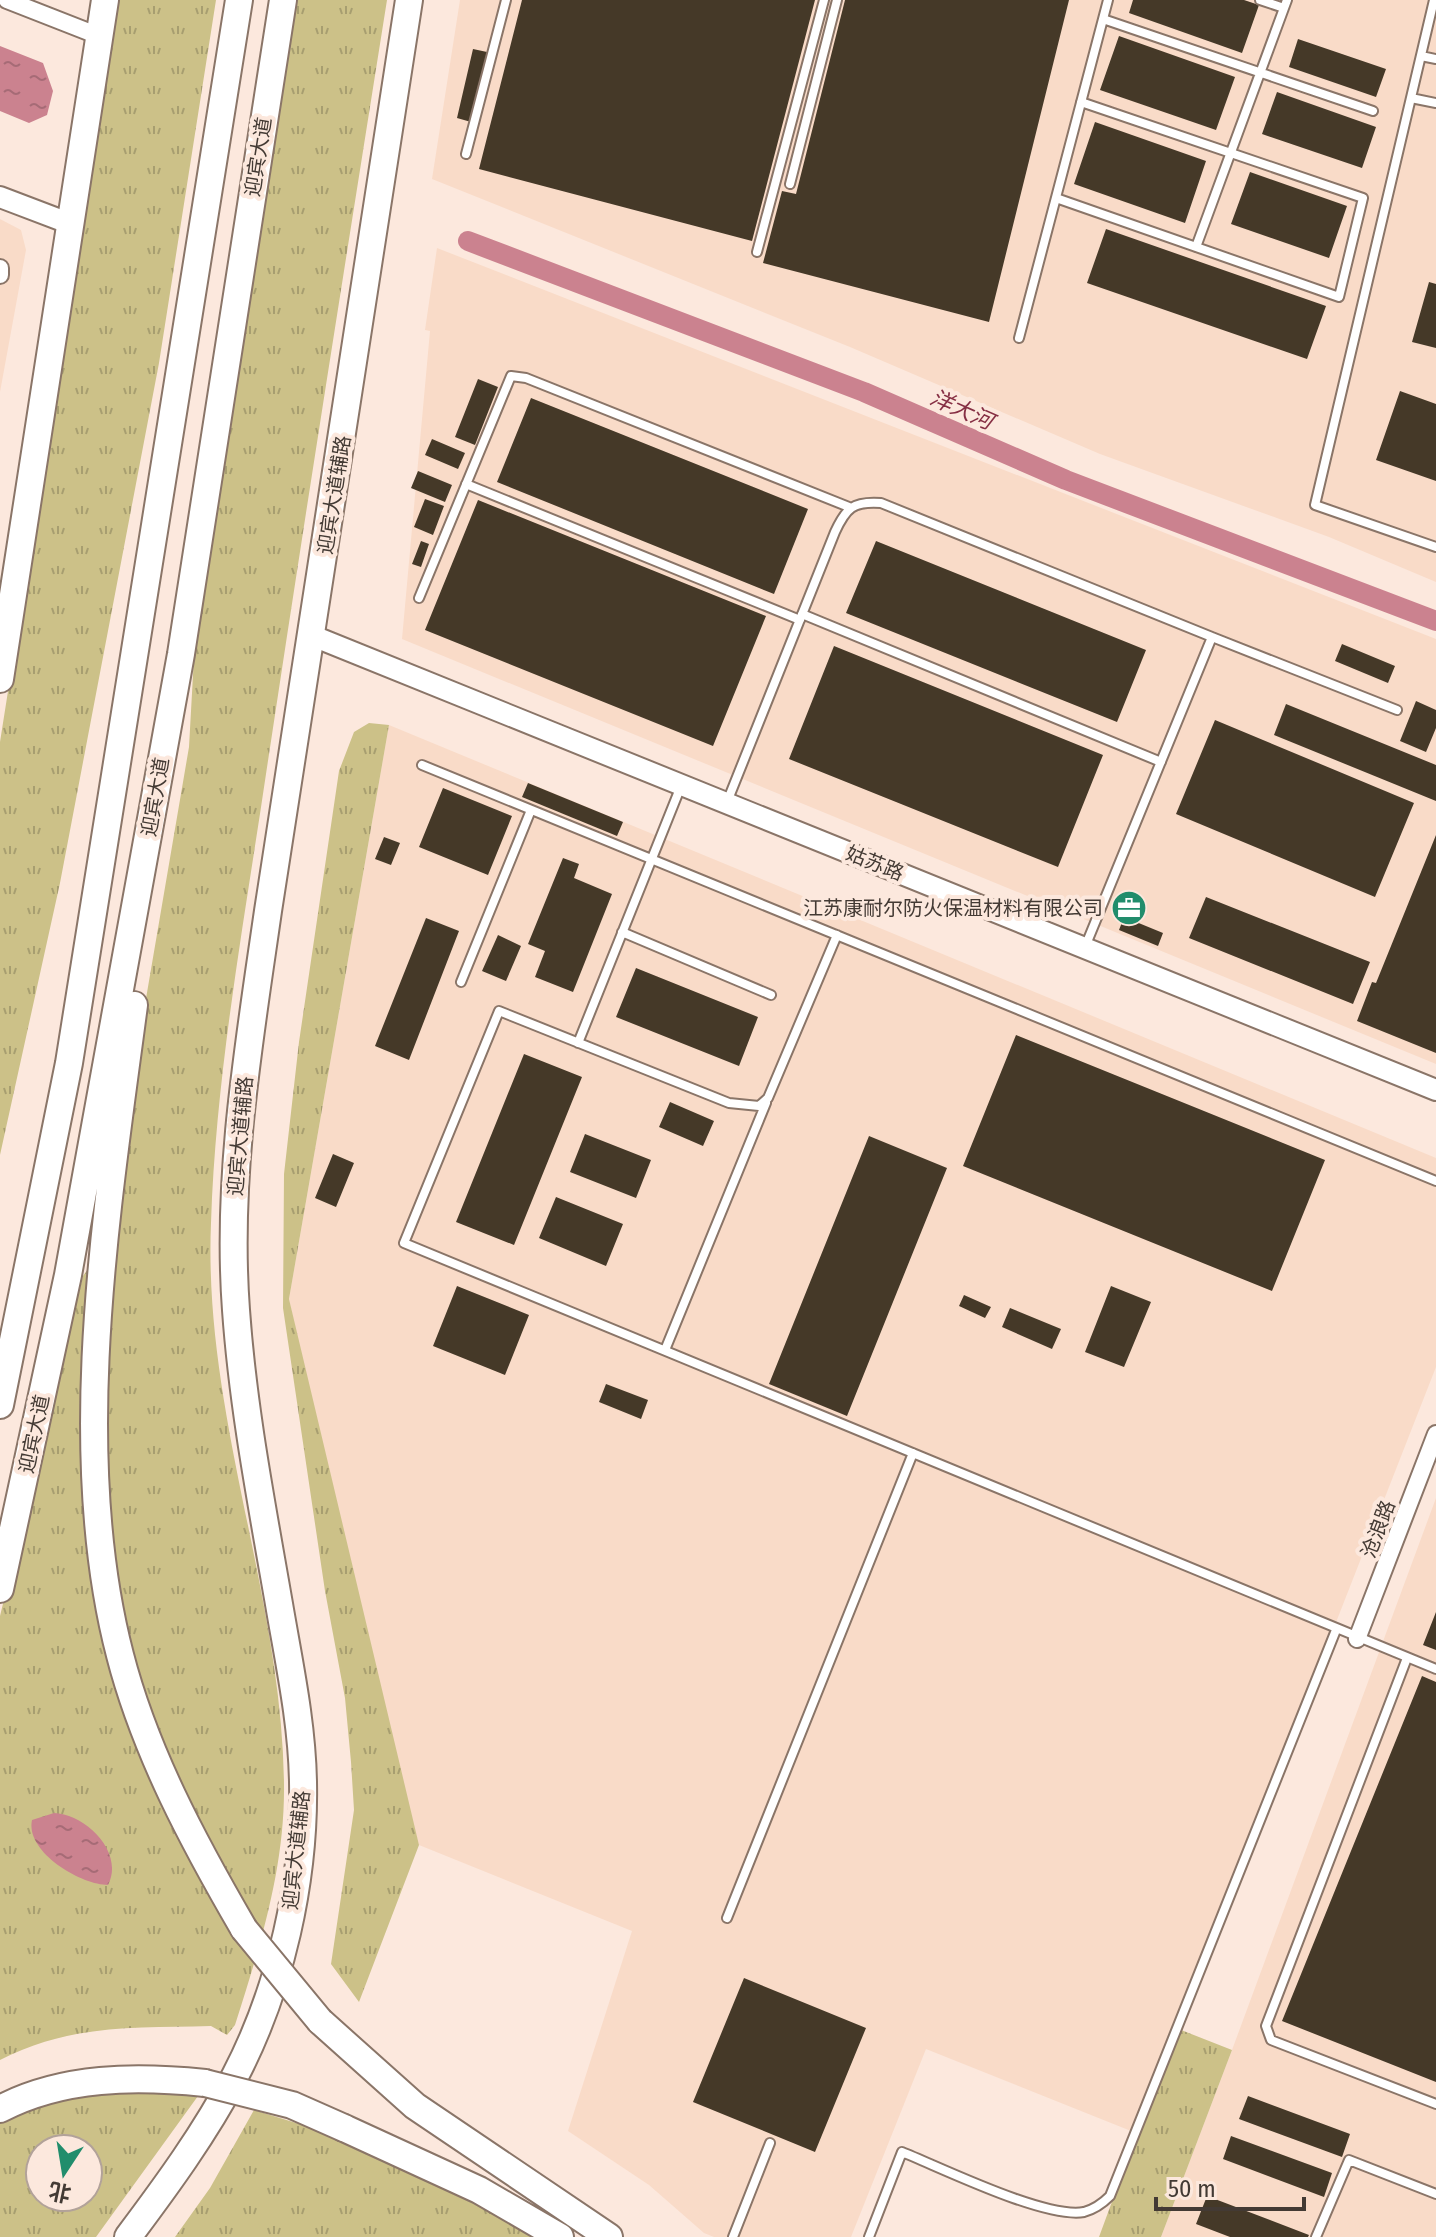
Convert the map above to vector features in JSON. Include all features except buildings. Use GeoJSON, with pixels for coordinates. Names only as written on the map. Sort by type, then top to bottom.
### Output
{"type":"FeatureCollection","features":[{"type":"Feature","properties":{"kind":"main road"},"geometry":{"type":"LineString","coordinates":[[0,679],[105,0]]}},
{"type":"Feature","properties":{"kind":"main road","name":"迎宾大道"},"geometry":{"type":"LineString","coordinates":[[0,1405],[69,1063],[239,0]]}},
{"type":"Feature","properties":{"kind":"main road","name":"迎宾大道"},"geometry":{"type":"LineString","coordinates":[[0,1589],[68,1275],[181,654],[283,0]]}},
{"type":"Feature","properties":{"kind":"main road","name":"迎宾大道辅路"},"geometry":{"type":"LineString","coordinates":[[128,2237],[175,2175],[236,2073],[280,1957],[302,1832],[303,1781],[297,1710],[249,1434],[235,1308],[233,1201],[249,1048],[409,0]]}},
{"type":"Feature","properties":{"kind":"main road"},"geometry":{"type":"LineString","coordinates":[[181,654],[109,1203],[99,1305],[97,1488],[103,1562],[120,1655],[149,1739],[189,1835],[244,1929],[320,2021],[415,2106],[609,2237]]}},
{"type":"Feature","properties":{"kind":"main road"},"geometry":{"type":"LineString","coordinates":[[0,1326],[69,1063]]}},
{"type":"Feature","properties":{"kind":"main road"},"geometry":{"type":"LineString","coordinates":[[0,2109],[50,2089],[107,2081],[153,2078],[205,2083],[292,2105],[479,2190],[560,2237]]}},
{"type":"Feature","properties":{"kind":"street"},"geometry":{"type":"LineString","coordinates":[[7,0],[99,36]]}},
{"type":"Feature","properties":{"kind":"street"},"geometry":{"type":"LineString","coordinates":[[0,197],[71,224]]}},
{"type":"Feature","properties":{"kind":"street"},"geometry":{"type":"LineString","coordinates":[[0,268],[0,275]]}},
{"type":"Feature","properties":{"kind":"street","name":"姑苏路"},"geometry":{"type":"LineString","coordinates":[[313,636],[1436,1090]]}},
{"type":"Feature","properties":{"kind":"street","name":"沧浪路"},"geometry":{"type":"LineString","coordinates":[[1357,1639],[1432,1455],[1436,1434]]}},
{"type":"Feature","properties":{"kind":"lane"},"geometry":{"type":"LineString","coordinates":[[466,154],[506,0]]}},
{"type":"Feature","properties":{"kind":"lane"},"geometry":{"type":"LineString","coordinates":[[757,252],[824,0]]}},
{"type":"Feature","properties":{"kind":"lane"},"geometry":{"type":"LineString","coordinates":[[790,184],[837,0]]}},
{"type":"Feature","properties":{"kind":"lane"},"geometry":{"type":"LineString","coordinates":[[1019,338],[1108,0]]}},
{"type":"Feature","properties":{"kind":"lane"},"geometry":{"type":"LineString","coordinates":[[1196,247],[1285,4],[1260,0]]}},
{"type":"Feature","properties":{"kind":"lane"},"geometry":{"type":"LineString","coordinates":[[1434,0],[1315,505],[1436,547]]}},
{"type":"Feature","properties":{"kind":"lane"},"geometry":{"type":"LineString","coordinates":[[1103,19],[1373,111]]}},
{"type":"Feature","properties":{"kind":"lane"},"geometry":{"type":"LineString","coordinates":[[1421,56],[1436,59]]}},
{"type":"Feature","properties":{"kind":"lane"},"geometry":{"type":"LineString","coordinates":[[1411,98],[1436,103]]}},
{"type":"Feature","properties":{"kind":"lane"},"geometry":{"type":"LineString","coordinates":[[1056,198],[1339,297],[1363,198],[1081,102]]}},
{"type":"Feature","properties":{"kind":"lane"},"geometry":{"type":"LineString","coordinates":[[419,598],[507,384],[511,376],[518,375],[849,507],[865,502],[881,503],[1397,710]]}},
{"type":"Feature","properties":{"kind":"lane"},"geometry":{"type":"LineString","coordinates":[[466,484],[1161,762]]}},
{"type":"Feature","properties":{"kind":"lane"},"geometry":{"type":"LineString","coordinates":[[727,803],[801,617],[849,507]]}},
{"type":"Feature","properties":{"kind":"lane"},"geometry":{"type":"LineString","coordinates":[[1085,948],[1212,637]]}},
{"type":"Feature","properties":{"kind":"lane"},"geometry":{"type":"LineString","coordinates":[[422,765],[1436,1181]]}},
{"type":"Feature","properties":{"kind":"lane"},"geometry":{"type":"LineString","coordinates":[[578,1043],[681,785]]}},
{"type":"Feature","properties":{"kind":"lane"},"geometry":{"type":"LineString","coordinates":[[461,982],[531,810]]}},
{"type":"Feature","properties":{"kind":"lane"},"geometry":{"type":"LineString","coordinates":[[622,932],[771,995]]}},
{"type":"Feature","properties":{"kind":"lane"},"geometry":{"type":"LineString","coordinates":[[665,1350],[837,935]]}},
{"type":"Feature","properties":{"kind":"lane"},"geometry":{"type":"LineString","coordinates":[[768,1098],[759,1106],[729,1103],[499,1011],[404,1243],[1357,1639],[1436,1669]]}},
{"type":"Feature","properties":{"kind":"lane"},"geometry":{"type":"LineString","coordinates":[[727,1918],[913,1453]]}},
{"type":"Feature","properties":{"kind":"lane"},"geometry":{"type":"LineString","coordinates":[[869,2237],[902,2152],[1056,2211],[1083,2212],[1101,2205],[1110,2196],[1336,1630]]}},
{"type":"Feature","properties":{"kind":"lane"},"geometry":{"type":"LineString","coordinates":[[1407,1658],[1266,2026],[1271,2040],[1436,2104]]}},
{"type":"Feature","properties":{"kind":"lane"},"geometry":{"type":"LineString","coordinates":[[733,2237],[770,2143]]}},
{"type":"Feature","properties":{"kind":"lane"},"geometry":{"type":"LineString","coordinates":[[1316,2237],[1349,2160],[1436,2194]]}},
{"type":"Feature","properties":{"kind":"shaded area"},"geometry":{"type":"Polygon","coordinates":[[[460,0],[1436,0],[1436,582],[1329,537],[1100,454],[850,347],[432,179],[460,0]]]}},
{"type":"Feature","properties":{"kind":"shaded area"},"geometry":{"type":"Polygon","coordinates":[[[0,219],[21,230],[26,250],[0,392],[0,219]]]}},
{"type":"Feature","properties":{"kind":"shaded area"},"geometry":{"type":"Polygon","coordinates":[[[437,248],[1436,639],[1436,1064],[402,639],[430,331],[425,330],[437,248]]]}},
{"type":"Feature","properties":{"kind":"shaded area"},"geometry":{"type":"Polygon","coordinates":[[[389,725],[1436,1158],[1436,1367],[1136,2133],[926,2049],[851,2237],[714,2237],[704,2233],[649,2185],[568,2131],[632,1931],[419,1845],[351,1589],[289,1299],[389,725]]]}},
{"type":"Feature","properties":{"kind":"shaded area"},"geometry":{"type":"Polygon","coordinates":[[[1436,1498],[1436,2237],[1161,2237],[1232,2050],[1436,1498]]]}},
{"type":"Feature","properties":{"kind":"green space"},"geometry":{"type":"Polygon","coordinates":[[[117,0],[216,0],[159,363],[60,883],[0,1155],[0,742],[117,0]]]}},
{"type":"Feature","properties":{"kind":"green space"},"geometry":{"type":"Polygon","coordinates":[[[297,0],[387,0],[240,942],[214,1166],[212,1295],[219,1365],[271,1644],[280,1714],[284,1784],[276,1876],[262,1936],[235,2025],[227,2035],[211,2026],[103,2030],[52,2040],[0,2060],[0,1616],[83,1276],[113,1234],[122,1139],[189,747],[194,657],[297,0]]]}},
{"type":"Feature","properties":{"kind":"green space"},"geometry":{"type":"Polygon","coordinates":[[[369,723],[389,725],[289,1299],[419,1845],[359,2002],[331,1964],[354,1810],[345,1698],[325,1591],[283,1308],[284,1174],[299,1042],[339,771],[354,732],[369,723]]]}},
{"type":"Feature","properties":{"kind":"green space"},"geometry":{"type":"Polygon","coordinates":[[[1176,2028],[1232,2050],[1161,2237],[1099,2237],[1176,2028]]]}},
{"type":"Feature","properties":{"kind":"green space"},"geometry":{"type":"Polygon","coordinates":[[[128,2090],[198,2096],[96,2237],[0,2237],[0,2118],[47,2100],[128,2090]]]}},
{"type":"Feature","properties":{"kind":"green space"},"geometry":{"type":"Polygon","coordinates":[[[254,2110],[348,2139],[470,2195],[544,2237],[175,2237],[210,2188],[254,2110]]]}},
{"type":"Feature","properties":{"kind":"water"},"geometry":{"type":"Polygon","coordinates":[[[0,46],[43,63],[53,91],[47,115],[29,123],[0,111],[0,46]]]}},
{"type":"Feature","properties":{"kind":"water"},"geometry":{"type":"Polygon","coordinates":[[[54,1813],[78,1820],[99,1837],[111,1860],[112,1872],[108,1885],[70,1873],[37,1844],[32,1832],[32,1820],[54,1813]]]}},
{"type":"Feature","properties":{"kind":"waterway","name":"洋大河"},"geometry":{"type":"LineString","coordinates":[[468,241],[864,392],[1066,480],[1436,621]]}},
{"type":"Feature","properties":{"kind":"place","name":"江苏康耐尔防火保温材料有限公司"},"geometry":{"type":"Point","coordinates":[1129,908]}}]}
